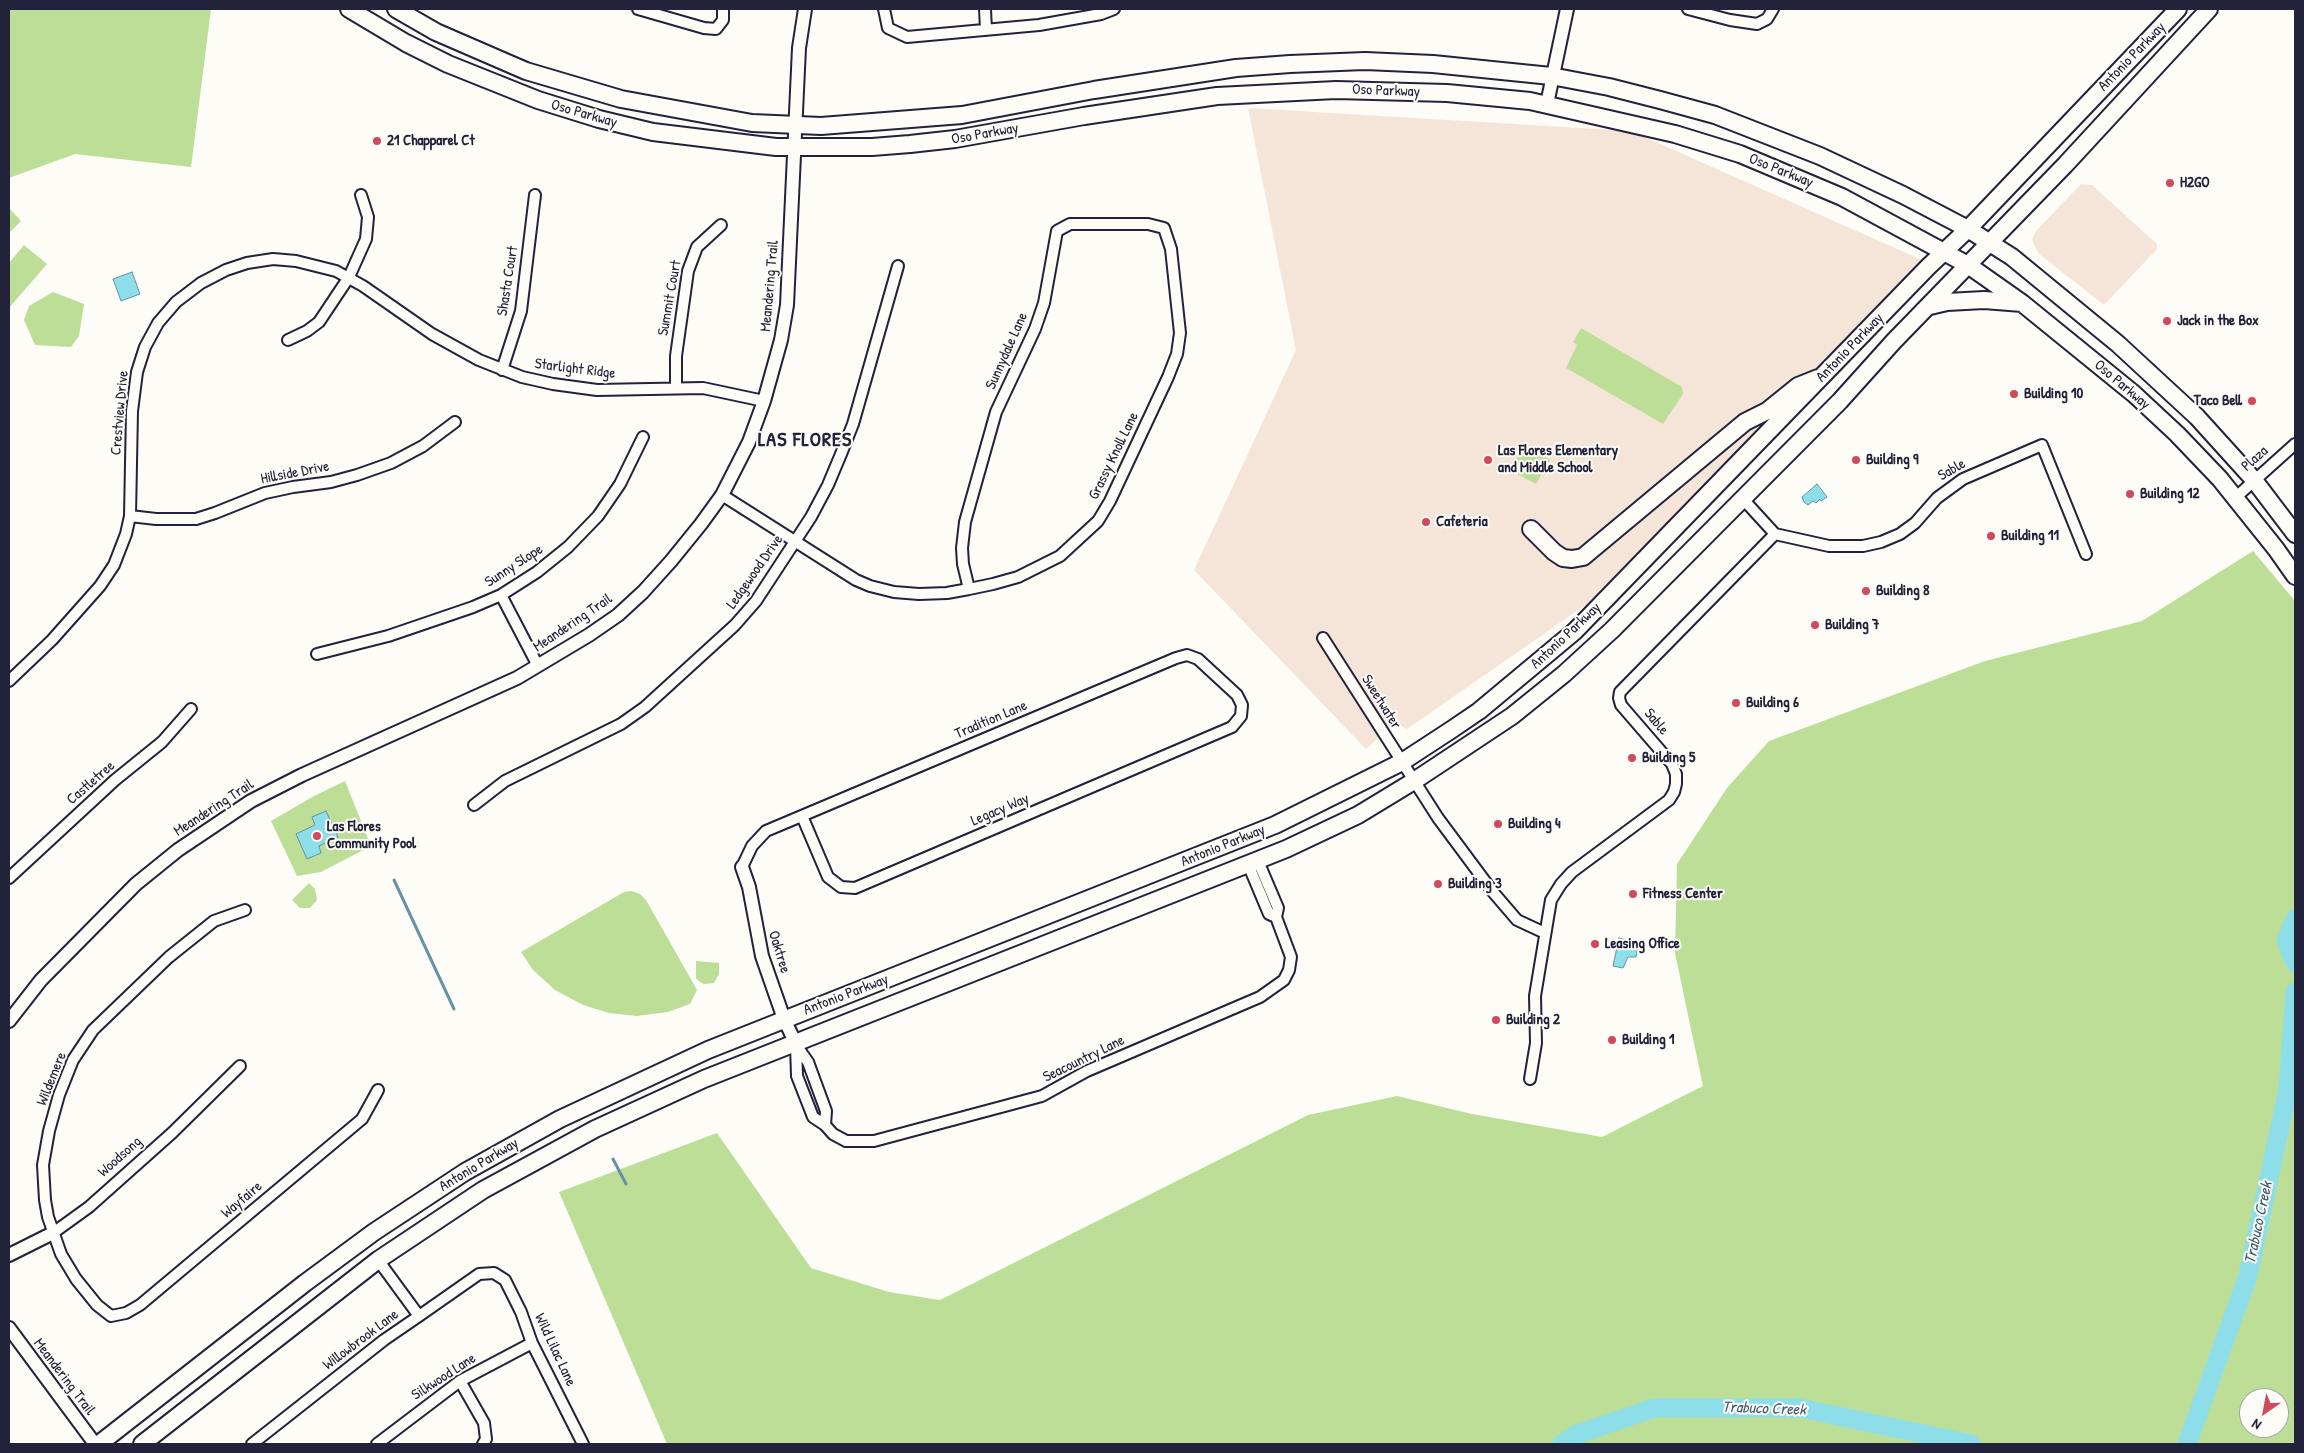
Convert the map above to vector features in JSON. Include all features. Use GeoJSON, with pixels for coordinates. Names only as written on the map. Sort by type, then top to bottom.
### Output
{"type":"FeatureCollection","features":[{"type":"Feature","properties":{"kind":"main road","name":"Oso Parkway"},"geometry":{"type":"LineString","coordinates":[[349,9],[406,43],[448,64],[538,100],[599,119],[653,132],[750,145],[794,148],[872,147],[955,140],[1084,116],[1217,96],[1336,90],[1396,91],[1500,98],[1547,104],[1675,134],[1740,154],[1842,197],[1968,265],[2022,303],[2134,394],[2205,463],[2235,498],[2295,576]]}},
{"type":"Feature","properties":{"kind":"main road","name":"Oso Parkway"},"geometry":{"type":"LineString","coordinates":[[396,9],[436,32],[489,56],[570,85],[621,99],[752,123],[795,126],[894,121],[962,115],[1103,88],[1236,68],[1365,61],[1433,64],[1552,76],[1609,87],[1660,100],[1715,116],[1763,133],[1903,195],[1990,243],[2034,274],[2118,344],[2197,417],[2254,480],[2295,534]]}},
{"type":"Feature","properties":{"kind":"main road","name":"Antonio Parkway"},"geometry":{"type":"LineString","coordinates":[[99,1444],[305,1283],[374,1232],[465,1172],[589,1104],[708,1050],[784,1019],[1275,825],[1402,762],[1479,711],[1575,631],[1943,251],[1968,230],[2041,150],[2178,9]]}},
{"type":"Feature","properties":{"kind":"main road","name":"Antonio Parkway"},"geometry":{"type":"LineString","coordinates":[[142,1444],[378,1260],[483,1190],[595,1129],[704,1079],[1253,863],[1358,815],[1414,781],[1512,716],[1564,674],[1612,630],[1840,401],[1894,341],[1990,243],[2209,9]]}},
{"type":"Feature","properties":{"kind":"main road"},"geometry":{"type":"LineString","coordinates":[[2126,64],[2136,75],[2132,84],[2135,90]]}},
{"type":"Feature","properties":{"kind":"main road"},"geometry":{"type":"LineString","coordinates":[[1930,306],[1947,302],[1984,300],[2022,303]]}},
{"type":"Feature","properties":{"kind":"main road"},"geometry":{"type":"LineString","coordinates":[[1531,529],[1554,552],[1564,558],[1583,557],[1745,422],[1767,411],[1798,386],[1822,377]]}},
{"type":"Feature","properties":{"kind":"street"},"geometry":{"type":"LineString","coordinates":[[638,9],[704,28],[716,29],[723,20],[724,9]]}},
{"type":"Feature","properties":{"kind":"street","name":"Meandering Trail"},"geometry":{"type":"LineString","coordinates":[[9,1021],[41,980],[136,884],[219,822],[251,801],[302,775],[517,678],[538,666],[618,615],[672,562],[722,495],[749,442],[764,401],[781,340],[787,305],[799,48],[805,9]]}},
{"type":"Feature","properties":{"kind":"street"},"geometry":{"type":"LineString","coordinates":[[884,9],[888,28],[906,37],[1039,25],[1101,14],[1114,9]]}},
{"type":"Feature","properties":{"kind":"street"},"geometry":{"type":"LineString","coordinates":[[984,9],[986,30]]}},
{"type":"Feature","properties":{"kind":"street"},"geometry":{"type":"LineString","coordinates":[[1547,104],[1567,9]]}},
{"type":"Feature","properties":{"kind":"street"},"geometry":{"type":"LineString","coordinates":[[1688,9],[1730,20],[1757,24],[1767,19],[1773,9]]}},
{"type":"Feature","properties":{"kind":"street"},"geometry":{"type":"LineString","coordinates":[[288,340],[307,331],[319,322],[349,277],[366,239],[368,217],[361,195]]}},
{"type":"Feature","properties":{"kind":"street","name":"Shasta Court"},"geometry":{"type":"LineString","coordinates":[[502,370],[520,311],[535,195]]}},
{"type":"Feature","properties":{"kind":"street","name":"Sunnydale Lane"},"geometry":{"type":"LineString","coordinates":[[969,588],[963,564],[962,548],[965,522],[996,412],[1035,329],[1044,303],[1057,231],[1070,224],[1148,224],[1164,228]]}},
{"type":"Feature","properties":{"kind":"street","name":"Summit Court"},"geometry":{"type":"LineString","coordinates":[[676,388],[676,356],[688,271],[697,247],[721,225]]}},
{"type":"Feature","properties":{"kind":"street","name":"Grassy Knoll Lane"},"geometry":{"type":"LineString","coordinates":[[722,495],[856,580],[881,590],[919,594],[947,593],[1018,577],[1060,556],[1098,521],[1110,501],[1177,354],[1180,333],[1172,250],[1164,228]]}},
{"type":"Feature","properties":{"kind":"street","name":"Crestview Drive"},"geometry":{"type":"LineString","coordinates":[[9,681],[52,640],[100,586],[114,564],[126,534],[130,516],[132,411],[137,372],[145,347],[158,324],[176,302],[201,283],[226,270],[247,263],[273,259],[296,260],[318,265],[349,277]]}},
{"type":"Feature","properties":{"kind":"street","name":"Ledgewood Drive"},"geometry":{"type":"LineString","coordinates":[[474,805],[504,781],[614,728],[644,707],[735,625],[756,601],[795,543],[828,485],[850,431],[898,266]]}},
{"type":"Feature","properties":{"kind":"street","name":"Starlight Ridge"},"geometry":{"type":"LineString","coordinates":[[349,277],[432,334],[502,370],[552,384],[597,390],[703,388],[764,401]]}},
{"type":"Feature","properties":{"kind":"street","name":"Hillside Drive"},"geometry":{"type":"LineString","coordinates":[[130,516],[156,519],[196,519],[215,514],[265,493],[358,476],[391,463],[422,446],[455,422]]}},
{"type":"Feature","properties":{"kind":"street","name":"Sunny Slope"},"geometry":{"type":"LineString","coordinates":[[317,654],[388,636],[501,595],[537,572],[568,548],[598,516],[620,484],[643,437]]}},
{"type":"Feature","properties":{"kind":"street","name":"Plaza"},"geometry":{"type":"LineString","coordinates":[[2235,498],[2295,444]]}},
{"type":"Feature","properties":{"kind":"street","name":"Sable"},"geometry":{"type":"LineString","coordinates":[[1530,1078],[1536,1045],[1535,996],[1551,900],[1561,884],[1572,872],[1654,812],[1674,792],[1676,774],[1672,764],[1621,705],[1620,692],[1775,534],[1829,546],[1863,546],[1881,542],[1900,534],[1915,523],[1937,498],[1956,483],[2042,445],[2086,554]]}},
{"type":"Feature","properties":{"kind":"street"},"geometry":{"type":"LineString","coordinates":[[1743,499],[1775,534]]}},
{"type":"Feature","properties":{"kind":"street"},"geometry":{"type":"LineString","coordinates":[[501,595],[538,666]]}},
{"type":"Feature","properties":{"kind":"street","name":"Sweetwater"},"geometry":{"type":"LineString","coordinates":[[1323,638],[1414,781]]}},
{"type":"Feature","properties":{"kind":"street","name":"Tradition Lane"},"geometry":{"type":"LineString","coordinates":[[742,866],[752,846],[766,831],[1176,658],[1187,655],[1198,659],[1236,695],[1242,705],[1241,716]]}},
{"type":"Feature","properties":{"kind":"street","name":"Castletree"},"geometry":{"type":"LineString","coordinates":[[9,878],[115,780],[162,742],[192,709]]}},
{"type":"Feature","properties":{"kind":"street","name":"Legacy Way"},"geometry":{"type":"LineString","coordinates":[[802,816],[828,877],[841,887],[856,888],[1232,727],[1241,716]]}},
{"type":"Feature","properties":{"kind":"street"},"geometry":{"type":"LineString","coordinates":[[1414,781],[1493,892],[1517,920],[1545,933]]}},
{"type":"Feature","properties":{"kind":"street","name":"Seacountry Lane"},"geometry":{"type":"LineString","coordinates":[[796,1044],[796,1076],[813,1117],[846,1141],[874,1141],[1042,1096],[1087,1071],[1260,997],[1284,980],[1289,970],[1291,957],[1276,917],[1269,914],[1253,863]]}},
{"type":"Feature","properties":{"kind":"street","name":"Oaktree"},"geometry":{"type":"LineString","coordinates":[[742,866],[749,887],[760,949],[784,1019],[796,1044]]}},
{"type":"Feature","properties":{"kind":"street","name":"Wildemere"},"geometry":{"type":"LineString","coordinates":[[111,1316],[97,1305],[76,1279],[61,1254],[53,1234],[45,1200],[43,1165],[48,1131],[59,1095],[73,1060],[93,1030],[169,957],[214,921],[245,910]]}},
{"type":"Feature","properties":{"kind":"street"},"geometry":{"type":"LineString","coordinates":[[796,1044],[808,1062],[826,1111],[825,1125]]}},
{"type":"Feature","properties":{"kind":"street","name":"Woodsong"},"geometry":{"type":"LineString","coordinates":[[9,1255],[53,1234],[89,1207],[172,1133],[240,1066]]}},
{"type":"Feature","properties":{"kind":"street","name":"Wayfaire"},"geometry":{"type":"LineString","coordinates":[[111,1316],[126,1313],[140,1305],[320,1155],[362,1119],[378,1090]]}},
{"type":"Feature","properties":{"kind":"street"},"geometry":{"type":"LineString","coordinates":[[378,1260],[418,1316]]}},
{"type":"Feature","properties":{"kind":"street","name":"Willowbrook Lane"},"geometry":{"type":"LineString","coordinates":[[252,1444],[384,1340],[479,1274],[494,1273]]}},
{"type":"Feature","properties":{"kind":"street","name":"Wild Lilac Lane"},"geometry":{"type":"LineString","coordinates":[[494,1273],[505,1280],[521,1312],[532,1343],[583,1444]]}},
{"type":"Feature","properties":{"kind":"street","name":"Meandering Trail"},"geometry":{"type":"LineString","coordinates":[[9,1328],[95,1444]]}},
{"type":"Feature","properties":{"kind":"street","name":"Silkwood Lane"},"geometry":{"type":"LineString","coordinates":[[377,1444],[460,1381],[532,1343]]}},
{"type":"Feature","properties":{"kind":"street"},"geometry":{"type":"LineString","coordinates":[[460,1381],[484,1423],[484,1441]]}},
{"type":"Feature","properties":{"kind":"shaded area","name":"Las Flores Elementary and Middle School"},"geometry":{"type":"Polygon","coordinates":[[[1248,108],[1631,131],[1922,260],[1610,588],[1407,729],[1395,723],[1366,749],[1194,570],[1296,350],[1248,108]]]}},
{"type":"Feature","properties":{"kind":"shaded area"},"geometry":{"type":"Polygon","coordinates":[[[2081,184],[2092,185],[2157,244],[2157,249],[2104,305],[2038,253],[2032,240],[2036,231],[2081,184]]]}},
{"type":"Feature","properties":{"kind":"green space"},"geometry":{"type":"Polygon","coordinates":[[[9,9],[211,9],[191,167],[75,154],[9,178],[9,9]]]}},
{"type":"Feature","properties":{"kind":"green space"},"geometry":{"type":"Polygon","coordinates":[[[9,210],[21,221],[9,233],[9,210]]]}},
{"type":"Feature","properties":{"kind":"green space"},"geometry":{"type":"Polygon","coordinates":[[[24,245],[47,264],[9,308],[9,263],[24,245]]]}},
{"type":"Feature","properties":{"kind":"green space"},"geometry":{"type":"Polygon","coordinates":[[[53,292],[84,304],[79,336],[71,347],[35,345],[24,320],[29,306],[53,292]]]}},
{"type":"Feature","properties":{"kind":"green space"},"geometry":{"type":"Polygon","coordinates":[[[1581,328],[1682,387],[1683,394],[1663,424],[1566,368],[1577,345],[1573,342],[1581,328]]]}},
{"type":"Feature","properties":{"kind":"green space"},"geometry":{"type":"Polygon","coordinates":[[[1525,444],[1550,460],[1536,484],[1510,470],[1525,444]]]}},
{"type":"Feature","properties":{"kind":"green space"},"geometry":{"type":"Polygon","coordinates":[[[2253,551],[2295,601],[2295,1444],[667,1444],[559,1192],[717,1133],[811,1268],[889,1292],[940,1300],[1308,1115],[1397,1096],[1472,1114],[1602,1137],[1703,1086],[1675,953],[1677,864],[1727,788],[1769,741],[1985,661],[2142,621],[2253,551]]]}},
{"type":"Feature","properties":{"kind":"green space"},"geometry":{"type":"Polygon","coordinates":[[[345,781],[371,846],[321,872],[297,876],[271,821],[314,796],[345,781]]]}},
{"type":"Feature","properties":{"kind":"green space"},"geometry":{"type":"Polygon","coordinates":[[[309,883],[315,889],[317,900],[310,908],[300,908],[292,900],[309,883]]]}},
{"type":"Feature","properties":{"kind":"green space"},"geometry":{"type":"Polygon","coordinates":[[[631,891],[640,894],[646,900],[697,990],[690,1004],[668,1012],[637,1016],[609,1013],[583,1005],[555,990],[533,970],[521,952],[624,892],[631,891]]]}},
{"type":"Feature","properties":{"kind":"green space"},"geometry":{"type":"Polygon","coordinates":[[[696,961],[719,963],[719,974],[714,983],[704,984],[696,978],[696,961]]]}},
{"type":"Feature","properties":{"kind":"water"},"geometry":{"type":"Polygon","coordinates":[[[132,272],[140,294],[121,301],[113,279],[132,272]]]}},
{"type":"Feature","properties":{"kind":"water"},"geometry":{"type":"Polygon","coordinates":[[[1817,484],[1827,497],[1821,501],[1820,499],[1816,503],[1813,501],[1808,505],[1802,497],[1817,484]]]}},
{"type":"Feature","properties":{"kind":"water","name":"Las Flores Community Pool"},"geometry":{"type":"Polygon","coordinates":[[[326,811],[338,837],[319,846],[321,853],[307,859],[296,834],[315,825],[312,817],[326,811]]]}},
{"type":"Feature","properties":{"kind":"water"},"geometry":{"type":"Polygon","coordinates":[[[1619,938],[1631,941],[1630,944],[1638,947],[1636,957],[1628,957],[1623,968],[1613,966],[1619,938]]]}},
{"type":"Feature","properties":{"kind":"waterway"},"geometry":{"type":"LineString","coordinates":[[394,880],[454,1009]]}},
{"type":"Feature","properties":{"kind":"waterway","name":"Trabuco Creek"},"geometry":{"type":"LineString","coordinates":[[2295,919],[2286,941],[2295,963]]}},
{"type":"Feature","properties":{"kind":"waterway","name":"Trabuco Creek"},"geometry":{"type":"LineString","coordinates":[[2187,1444],[2248,1276],[2288,1089],[2295,992]]}},
{"type":"Feature","properties":{"kind":"waterway"},"geometry":{"type":"LineString","coordinates":[[613,1159],[626,1184]]}},
{"type":"Feature","properties":{"kind":"waterway","name":"Trabuco Creek"},"geometry":{"type":"LineString","coordinates":[[1562,1444],[1575,1435],[1654,1408],[1800,1408],[1971,1444]]}},
{"type":"Feature","properties":{"kind":"place","name":"21 Chapparel Ct"},"geometry":{"type":"Point","coordinates":[377,141]}},
{"type":"Feature","properties":{"kind":"place","name":"H2GO"},"geometry":{"type":"Point","coordinates":[2170,183]}},
{"type":"Feature","properties":{"kind":"place","name":"Jack in the Box"},"geometry":{"type":"Point","coordinates":[2167,321]}},
{"type":"Feature","properties":{"kind":"place","name":"Building 10"},"geometry":{"type":"Point","coordinates":[2014,394]}},
{"type":"Feature","properties":{"kind":"place","name":"Taco Bell"},"geometry":{"type":"Point","coordinates":[2252,401]}},
{"type":"Feature","properties":{"kind":"place","name":"Las Flores Elementary and Middle School"},"geometry":{"type":"Point","coordinates":[1488,460]}},
{"type":"Feature","properties":{"kind":"place","name":"Building 9"},"geometry":{"type":"Point","coordinates":[1856,460]}},
{"type":"Feature","properties":{"kind":"place","name":"Building 12"},"geometry":{"type":"Point","coordinates":[2130,494]}},
{"type":"Feature","properties":{"kind":"place","name":"Cafeteria"},"geometry":{"type":"Point","coordinates":[1426,522]}},
{"type":"Feature","properties":{"kind":"place","name":"Building 11"},"geometry":{"type":"Point","coordinates":[1991,536]}},
{"type":"Feature","properties":{"kind":"place","name":"Building 8"},"geometry":{"type":"Point","coordinates":[1866,591]}},
{"type":"Feature","properties":{"kind":"place","name":"Building 7"},"geometry":{"type":"Point","coordinates":[1815,625]}},
{"type":"Feature","properties":{"kind":"place","name":"Building 6"},"geometry":{"type":"Point","coordinates":[1736,703]}},
{"type":"Feature","properties":{"kind":"place","name":"Building 5"},"geometry":{"type":"Point","coordinates":[1632,758]}},
{"type":"Feature","properties":{"kind":"place","name":"Building 4"},"geometry":{"type":"Point","coordinates":[1498,824]}},
{"type":"Feature","properties":{"kind":"place","name":"Las Flores Community Pool"},"geometry":{"type":"Point","coordinates":[317,836]}},
{"type":"Feature","properties":{"kind":"place","name":"Building 3"},"geometry":{"type":"Point","coordinates":[1438,884]}},
{"type":"Feature","properties":{"kind":"place","name":"Fitness Center"},"geometry":{"type":"Point","coordinates":[1633,894]}},
{"type":"Feature","properties":{"kind":"place","name":"Leasing Office"},"geometry":{"type":"Point","coordinates":[1595,944]}},
{"type":"Feature","properties":{"kind":"place","name":"Building 2"},"geometry":{"type":"Point","coordinates":[1496,1020]}},
{"type":"Feature","properties":{"kind":"place","name":"Building 1"},"geometry":{"type":"Point","coordinates":[1612,1040]}},
{"type":"Feature","properties":{"kind":"district","name":"LAS FLORES"},"geometry":{"type":"Point","coordinates":[805,441]}}]}
